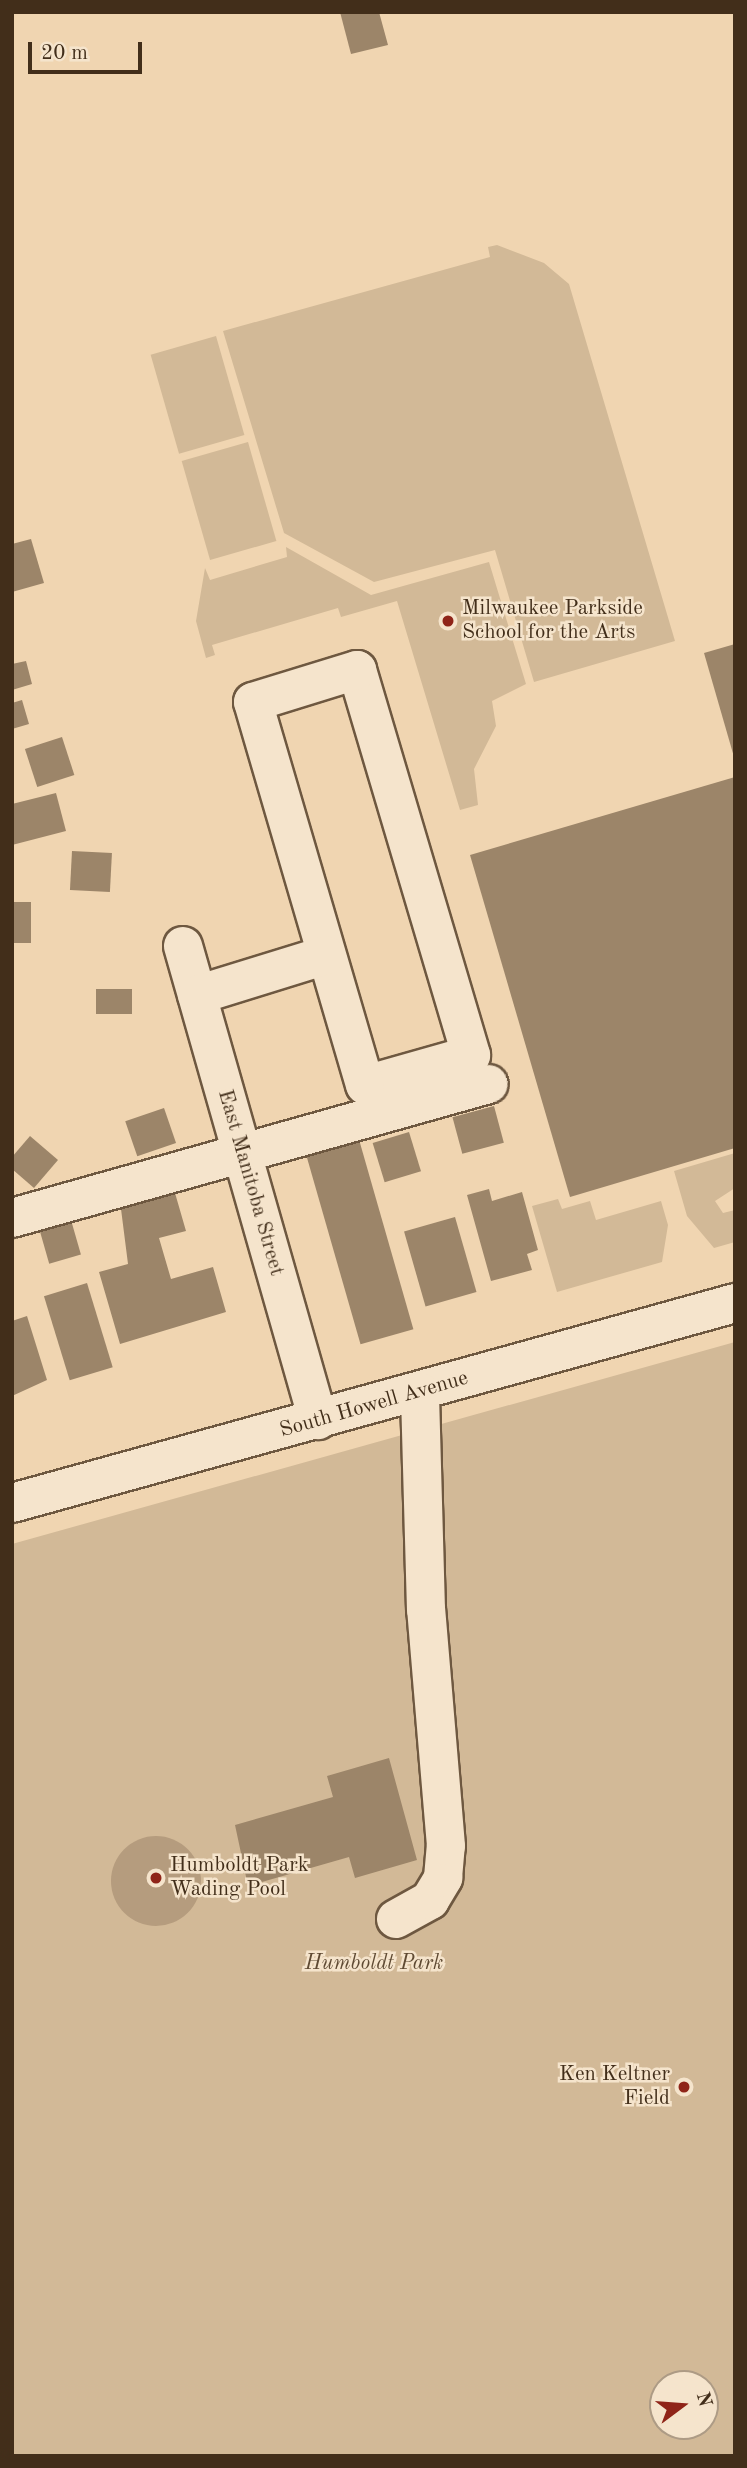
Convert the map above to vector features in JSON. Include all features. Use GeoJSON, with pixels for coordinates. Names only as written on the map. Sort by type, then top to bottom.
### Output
{"type":"FeatureCollection","features":[{"type":"Feature","properties":{"kind":"street"},"geometry":{"type":"LineString","coordinates":[[357,670],[471,1055],[365,1085],[326,955],[253,702],[357,670]]}},
{"type":"Feature","properties":{"kind":"street","name":"East Manitoba Street"},"geometry":{"type":"LineString","coordinates":[[183,946],[318,1420]]}},
{"type":"Feature","properties":{"kind":"street"},"geometry":{"type":"LineString","coordinates":[[197,995],[326,955]]}},
{"type":"Feature","properties":{"kind":"street"},"geometry":{"type":"LineString","coordinates":[[12,1218],[489,1084]]}},
{"type":"Feature","properties":{"kind":"street","name":"South Howell Avenue"},"geometry":{"type":"LineString","coordinates":[[12,1503],[735,1303]]}},
{"type":"Feature","properties":{"kind":"street"},"geometry":{"type":"LineString","coordinates":[[396,1919],[430,1900],[443,1878],[446,1846],[426,1610],[420,1392]]}},
{"type":"Feature","properties":{"kind":"green space"},"geometry":{"type":"Polygon","coordinates":[[[497,245],[544,263],[569,284],[675,641],[534,682],[495,550],[374,582],[284,533],[223,331],[490,257],[488,247],[497,245]]]}},
{"type":"Feature","properties":{"kind":"green space"},"geometry":{"type":"Polygon","coordinates":[[[216,336],[244,435],[179,454],[151,355],[216,336]]]}},
{"type":"Feature","properties":{"kind":"green space"},"geometry":{"type":"Polygon","coordinates":[[[248,442],[276,541],[210,560],[182,461],[248,442]]]}},
{"type":"Feature","properties":{"kind":"green space"},"geometry":{"type":"Polygon","coordinates":[[[286,547],[371,595],[489,562],[526,684],[492,701],[496,726],[474,769],[478,805],[460,810],[397,601],[341,617],[338,608],[212,645],[215,655],[206,658],[196,621],[205,568],[210,580],[287,557],[286,547]]]}},
{"type":"Feature","properties":{"kind":"green space"},"geometry":{"type":"Polygon","coordinates":[[[735,1153],[735,1188],[715,1201],[723,1213],[735,1210],[735,1242],[714,1248],[687,1216],[674,1171],[735,1153]]]}},
{"type":"Feature","properties":{"kind":"green space"},"geometry":{"type":"Polygon","coordinates":[[[558,1199],[562,1209],[590,1201],[596,1220],[661,1201],[668,1225],[662,1262],[557,1292],[532,1206],[558,1199]]]}},
{"type":"Feature","properties":{"kind":"green space","name":"Humboldt Park"},"geometry":{"type":"Polygon","coordinates":[[[735,1342],[735,2456],[12,2456],[12,1544],[735,1342]]]}},
{"type":"Feature","properties":{"kind":"shaded area","name":"Humboldt Park Wading Pool"},"geometry":{"type":"Polygon","coordinates":[[[156,1836],[173,1839],[188,1849],[198,1864],[201,1881],[198,1898],[188,1913],[173,1923],[156,1926],[139,1923],[124,1913],[114,1898],[111,1881],[114,1864],[124,1849],[139,1839],[156,1836]]]}},
{"type":"Feature","properties":{"kind":"building"},"geometry":{"type":"Polygon","coordinates":[[[340,12],[379,12],[388,45],[351,54],[340,12]]]}},
{"type":"Feature","properties":{"kind":"building"},"geometry":{"type":"Polygon","coordinates":[[[31,539],[44,583],[12,592],[12,544],[31,539]]]}},
{"type":"Feature","properties":{"kind":"building"},"geometry":{"type":"Polygon","coordinates":[[[735,644],[735,757],[734,757],[704,653],[735,644]]]}},
{"type":"Feature","properties":{"kind":"building"},"geometry":{"type":"Polygon","coordinates":[[[26,661],[32,684],[12,690],[12,664],[26,661]]]}},
{"type":"Feature","properties":{"kind":"building"},"geometry":{"type":"Polygon","coordinates":[[[22,700],[29,724],[12,729],[12,703],[22,700]]]}},
{"type":"Feature","properties":{"kind":"building"},"geometry":{"type":"Polygon","coordinates":[[[62,737],[74,775],[37,787],[25,749],[62,737]]]}},
{"type":"Feature","properties":{"kind":"building"},"geometry":{"type":"Polygon","coordinates":[[[735,777],[735,1148],[570,1197],[470,855],[735,777]]]}},
{"type":"Feature","properties":{"kind":"building"},"geometry":{"type":"Polygon","coordinates":[[[56,793],[66,831],[12,845],[12,804],[56,793]]]}},
{"type":"Feature","properties":{"kind":"building"},"geometry":{"type":"Polygon","coordinates":[[[72,851],[112,853],[110,892],[70,890],[72,851]]]}},
{"type":"Feature","properties":{"kind":"building"},"geometry":{"type":"Polygon","coordinates":[[[12,902],[31,902],[31,943],[12,943],[12,902]]]}},
{"type":"Feature","properties":{"kind":"building"},"geometry":{"type":"Polygon","coordinates":[[[96,989],[132,989],[132,1014],[96,1014],[96,989]]]}},
{"type":"Feature","properties":{"kind":"building"},"geometry":{"type":"Polygon","coordinates":[[[494,1106],[504,1143],[462,1154],[452,1117],[494,1106]]]}},
{"type":"Feature","properties":{"kind":"building"},"geometry":{"type":"Polygon","coordinates":[[[164,1108],[176,1143],[137,1156],[125,1121],[164,1108]]]}},
{"type":"Feature","properties":{"kind":"building"},"geometry":{"type":"Polygon","coordinates":[[[409,1132],[421,1171],[385,1182],[373,1143],[409,1132]]]}},
{"type":"Feature","properties":{"kind":"building"},"geometry":{"type":"Polygon","coordinates":[[[30,1136],[58,1160],[34,1188],[12,1169],[12,1157],[30,1136]]]}},
{"type":"Feature","properties":{"kind":"building"},"geometry":{"type":"Polygon","coordinates":[[[358,1136],[413,1329],[361,1344],[305,1151],[358,1136]]]}},
{"type":"Feature","properties":{"kind":"building"},"geometry":{"type":"Polygon","coordinates":[[[489,1189],[492,1201],[522,1192],[538,1250],[527,1254],[532,1270],[491,1281],[467,1195],[489,1189]]]}},
{"type":"Feature","properties":{"kind":"building"},"geometry":{"type":"Polygon","coordinates":[[[175,1193],[186,1231],[159,1238],[171,1279],[213,1267],[226,1312],[120,1344],[99,1272],[128,1264],[121,1209],[175,1193]]]}},
{"type":"Feature","properties":{"kind":"building"},"geometry":{"type":"Polygon","coordinates":[[[455,1217],[476,1292],[426,1307],[404,1232],[455,1217]]]}},
{"type":"Feature","properties":{"kind":"building"},"geometry":{"type":"Polygon","coordinates":[[[71,1220],[81,1255],[49,1264],[39,1229],[71,1220]]]}},
{"type":"Feature","properties":{"kind":"building"},"geometry":{"type":"Polygon","coordinates":[[[87,1283],[113,1367],[70,1380],[44,1296],[87,1283]]]}},
{"type":"Feature","properties":{"kind":"building"},"geometry":{"type":"Polygon","coordinates":[[[27,1316],[47,1380],[12,1396],[12,1321],[27,1316]]]}},
{"type":"Feature","properties":{"kind":"building"},"geometry":{"type":"Polygon","coordinates":[[[389,1758],[417,1860],[355,1878],[349,1857],[248,1886],[235,1825],[333,1797],[327,1776],[389,1758]]]}},
{"type":"Feature","properties":{"kind":"place","name":"Milwaukee Parkside School for the Arts"},"geometry":{"type":"Point","coordinates":[448,621]}},
{"type":"Feature","properties":{"kind":"place","name":"Humboldt Park Wading Pool"},"geometry":{"type":"Point","coordinates":[156,1878]}},
{"type":"Feature","properties":{"kind":"place","name":"Ken Keltner Field"},"geometry":{"type":"Point","coordinates":[684,2087]}}]}
